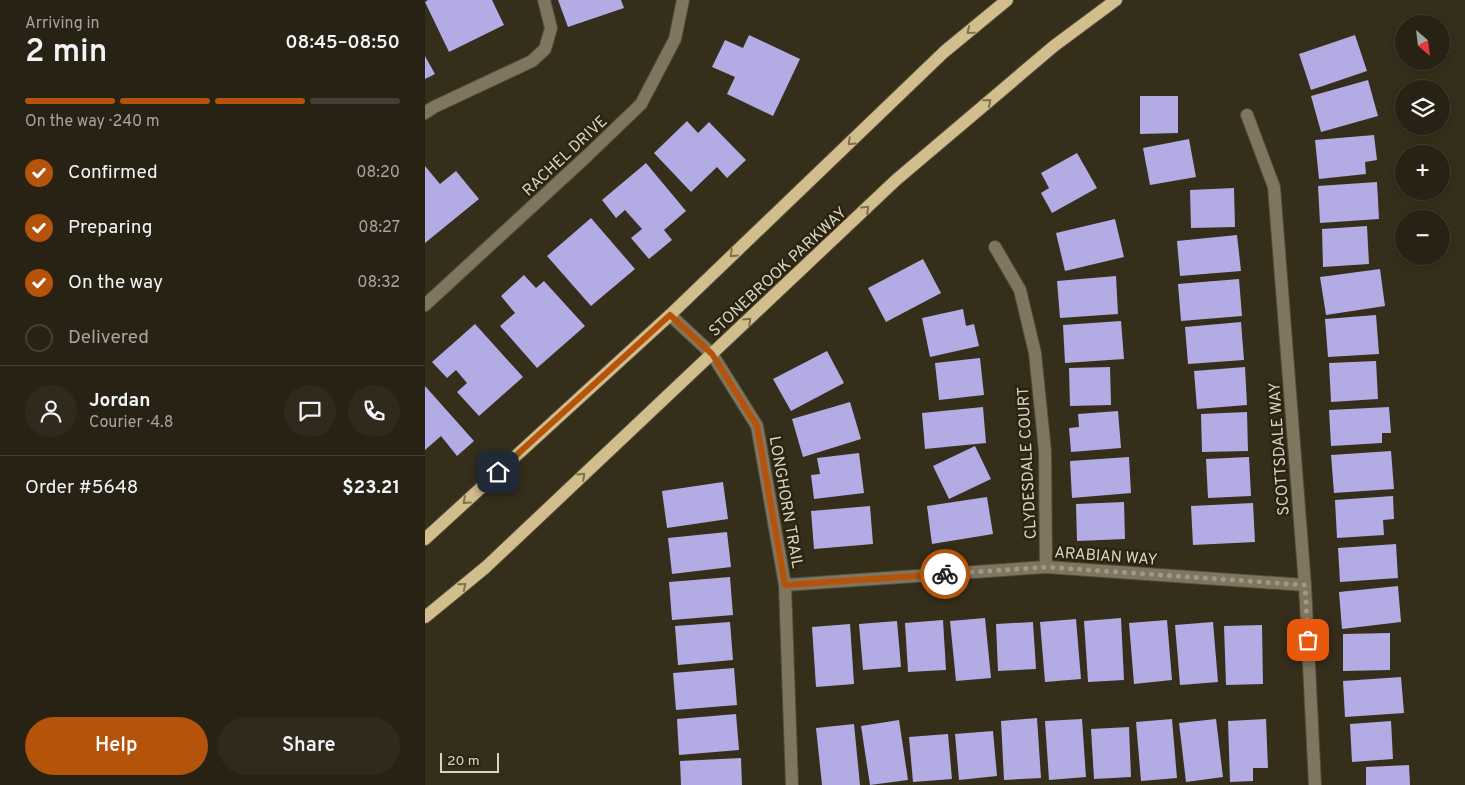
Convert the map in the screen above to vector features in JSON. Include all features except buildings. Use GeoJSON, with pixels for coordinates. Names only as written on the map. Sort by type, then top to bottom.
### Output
{"type":"FeatureCollection","features":[{"type":"Feature","properties":{"kind":"main road"},"geometry":{"type":"LineString","coordinates":[[425,539],[670,315],[944,52],[1007,0]]}},
{"type":"Feature","properties":{"kind":"main road","name":"STONEBROOK PARKWAY"},"geometry":{"type":"LineString","coordinates":[[425,617],[486,567],[896,180],[1054,46],[1116,0]]}},
{"type":"Feature","properties":{"kind":"street"},"geometry":{"type":"LineString","coordinates":[[425,113],[532,61],[545,49],[551,28],[544,0]]}},
{"type":"Feature","properties":{"kind":"street","name":"RACHEL DRIVE"},"geometry":{"type":"LineString","coordinates":[[425,305],[641,104],[675,39],[683,0]]}},
{"type":"Feature","properties":{"kind":"street","name":"SCOTTSDALE WAY"},"geometry":{"type":"LineString","coordinates":[[1247,115],[1274,187],[1305,585],[1315,785]]}},
{"type":"Feature","properties":{"kind":"street","name":"CLYDESDALE COURT"},"geometry":{"type":"LineString","coordinates":[[995,247],[1020,290],[1035,352],[1045,451],[1046,567]]}},
{"type":"Feature","properties":{"kind":"street","name":"LONGHORN TRAIL"},"geometry":{"type":"LineString","coordinates":[[670,315],[712,354],[757,426],[785,585],[792,785]]}},
{"type":"Feature","properties":{"kind":"street","name":"ARABIAN WAY"},"geometry":{"type":"LineString","coordinates":[[785,585],[1046,567],[1305,585]]}},
{"type":"Feature","properties":{"kind":"way so far"},"geometry":{"type":"LineString","coordinates":[[945,574],[1046,567],[1305,585],[1308,640]]}},
{"type":"Feature","properties":{"kind":"route"},"geometry":{"type":"LineString","coordinates":[[498,472],[670,315],[712,354],[757,426],[785,585],[945,574]]}}]}
